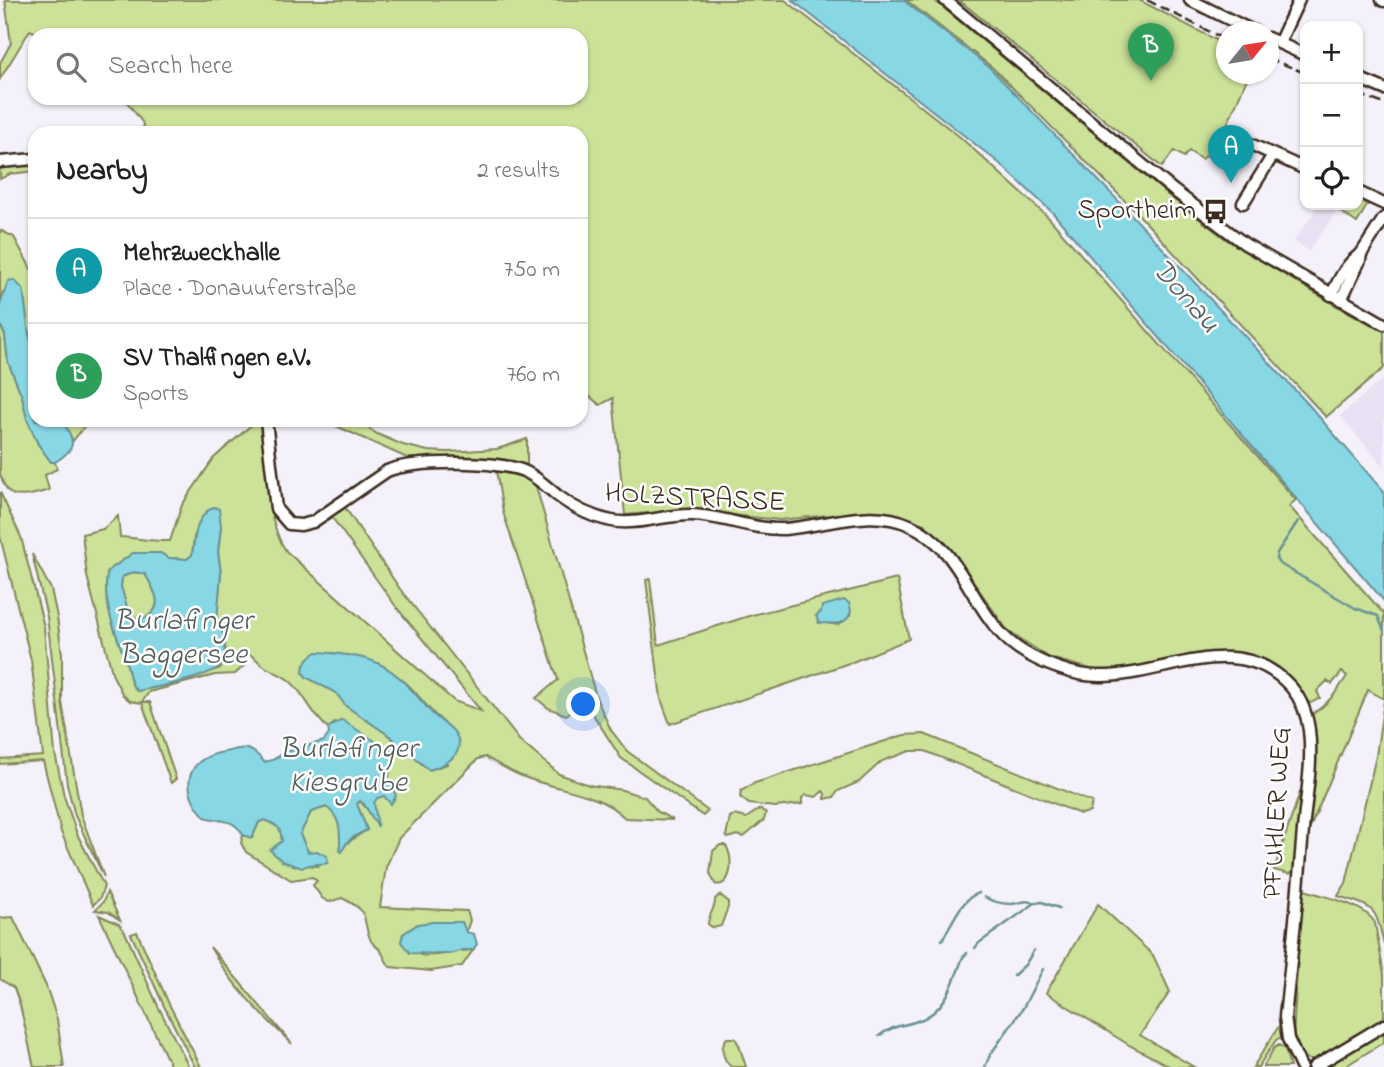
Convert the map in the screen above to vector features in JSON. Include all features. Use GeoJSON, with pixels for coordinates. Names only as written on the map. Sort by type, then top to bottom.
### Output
{"type":"FeatureCollection","features":[{"type":"Feature","properties":{"kind":"street"},"geometry":{"type":"LineString","coordinates":[[945,0],[1173,190],[1229,233],[1310,283],[1384,324]]}},
{"type":"Feature","properties":{"kind":"street"},"geometry":{"type":"LineString","coordinates":[[1191,0],[1233,21]]}},
{"type":"Feature","properties":{"kind":"street"},"geometry":{"type":"LineString","coordinates":[[1279,33],[1299,0]]}},
{"type":"Feature","properties":{"kind":"street"},"geometry":{"type":"LineString","coordinates":[[1279,43],[1300,53]]}},
{"type":"Feature","properties":{"kind":"street"},"geometry":{"type":"LineString","coordinates":[[1363,80],[1384,89]]}},
{"type":"Feature","properties":{"kind":"street"},"geometry":{"type":"LineString","coordinates":[[1248,143],[1300,167]]}},
{"type":"Feature","properties":{"kind":"street"},"geometry":{"type":"LineString","coordinates":[[1244,203],[1273,155]]}},
{"type":"Feature","properties":{"kind":"street"},"geometry":{"type":"LineString","coordinates":[[0,162],[28,160]]}},
{"type":"Feature","properties":{"kind":"street"},"geometry":{"type":"LineString","coordinates":[[1363,194],[1384,204]]}},
{"type":"Feature","properties":{"kind":"street"},"geometry":{"type":"LineString","coordinates":[[1341,300],[1361,254],[1384,218]]}},
{"type":"Feature","properties":{"kind":"street"},"geometry":{"type":"LineString","coordinates":[[1310,283],[1333,280],[1361,254]]}},
{"type":"Feature","properties":{"kind":"street"},"geometry":{"type":"LineString","coordinates":[[1331,295],[1343,272]]}},
{"type":"Feature","properties":{"kind":"street","name":"HOLZSTRASSE"},"geometry":{"type":"LineString","coordinates":[[267,427],[276,509],[289,524],[313,522],[387,471],[400,466],[420,464],[523,470],[584,514],[616,522],[690,515],[787,529],[821,523]]}},
{"type":"Feature","properties":{"kind":"street","name":"PFUHLER WEG"},"geometry":{"type":"LineString","coordinates":[[821,523],[849,518],[879,518],[907,523],[917,528],[943,547],[1000,633],[1032,657],[1063,670],[1099,677],[1195,660],[1237,658],[1264,667],[1293,689],[1305,711],[1310,735],[1285,1017],[1288,1038],[1301,1067]]}},
{"type":"Feature","properties":{"kind":"street"},"geometry":{"type":"LineString","coordinates":[[1314,1067],[1384,1025]]}},
{"type":"Feature","properties":{"kind":"shaded area"},"geometry":{"type":"Polygon","coordinates":[[[1316,210],[1338,210],[1309,251],[1294,241],[1316,210]]]}},
{"type":"Feature","properties":{"kind":"shaded area"},"geometry":{"type":"Polygon","coordinates":[[[1384,378],[1384,467],[1340,416],[1384,378]]]}},
{"type":"Feature","properties":{"kind":"green space"},"geometry":{"type":"Polygon","coordinates":[[[5,0],[785,0],[960,137],[1049,218],[1296,500],[1289,506],[1384,614],[1384,699],[1368,690],[1310,828],[1311,715],[1339,688],[1347,676],[1342,672],[1332,684],[1327,681],[1317,691],[1320,698],[1311,703],[1305,701],[1271,665],[1247,654],[1221,652],[1106,673],[1050,658],[1008,631],[959,562],[924,524],[869,511],[780,520],[685,510],[625,515],[613,398],[600,405],[588,395],[588,126],[143,126],[129,105],[588,105],[588,28],[28,28],[28,33],[0,79],[0,63],[11,43],[5,0]]]}},
{"type":"Feature","properties":{"kind":"green space"},"geometry":{"type":"Polygon","coordinates":[[[906,0],[934,0],[1173,199],[1227,240],[1333,304],[1384,331],[1384,368],[1326,417],[1138,214],[993,68],[906,0]]]}},
{"type":"Feature","properties":{"kind":"green space"},"geometry":{"type":"Polygon","coordinates":[[[959,0],[1139,0],[1216,40],[1216,84],[1245,84],[1227,125],[1210,153],[1201,159],[1189,151],[1184,157],[1174,151],[1162,167],[959,0]]]}},
{"type":"Feature","properties":{"kind":"green space"},"geometry":{"type":"Polygon","coordinates":[[[28,163],[28,172],[10,174],[0,179],[0,166],[28,163]]]}},
{"type":"Feature","properties":{"kind":"green space"},"geometry":{"type":"Polygon","coordinates":[[[1363,199],[1369,202],[1357,223],[1338,210],[1363,210],[1363,199]]]}},
{"type":"Feature","properties":{"kind":"green space"},"geometry":{"type":"Polygon","coordinates":[[[0,230],[14,237],[28,263],[28,326],[23,289],[3,292],[0,305],[0,230]]]}},
{"type":"Feature","properties":{"kind":"green space"},"geometry":{"type":"Polygon","coordinates":[[[0,324],[5,335],[8,362],[22,396],[28,427],[31,427],[38,444],[51,462],[55,462],[57,469],[45,475],[49,490],[28,495],[16,495],[8,491],[0,474],[0,324]]]}},
{"type":"Feature","properties":{"kind":"green space"},"geometry":{"type":"Polygon","coordinates":[[[66,427],[84,427],[73,441],[66,427]]]}},
{"type":"Feature","properties":{"kind":"green space"},"geometry":{"type":"Polygon","coordinates":[[[249,427],[262,427],[271,510],[280,540],[287,552],[454,701],[481,711],[397,608],[331,516],[344,506],[400,589],[520,741],[559,774],[589,785],[645,797],[658,812],[673,820],[625,818],[603,802],[537,782],[485,757],[478,759],[399,838],[386,867],[380,907],[467,911],[470,920],[466,933],[462,922],[418,924],[403,934],[401,942],[421,955],[473,950],[462,966],[431,971],[390,967],[381,951],[371,941],[364,916],[358,908],[342,898],[329,902],[322,898],[313,885],[317,881],[312,877],[291,880],[246,852],[241,843],[243,835],[252,838],[259,822],[265,820],[280,828],[282,841],[278,845],[307,865],[318,866],[300,834],[311,812],[327,807],[335,815],[339,825],[340,847],[347,843],[367,830],[357,804],[360,801],[368,810],[377,798],[384,796],[392,763],[335,723],[328,728],[290,681],[246,653],[246,664],[235,674],[215,675],[149,692],[142,702],[150,702],[176,779],[171,783],[142,703],[130,701],[123,695],[113,676],[87,576],[82,534],[103,529],[118,516],[120,537],[170,541],[182,505],[214,458],[249,427]],[[207,511],[194,537],[192,555],[187,559],[169,558],[160,553],[133,553],[108,571],[108,607],[131,682],[137,691],[172,684],[221,668],[226,653],[224,636],[217,620],[221,526],[207,511]],[[333,653],[304,665],[303,673],[336,693],[346,706],[387,734],[429,770],[447,764],[447,725],[405,682],[360,661],[333,653]]]}},
{"type":"Feature","properties":{"kind":"green space"},"geometry":{"type":"Polygon","coordinates":[[[338,427],[366,427],[403,445],[428,451],[497,449],[527,439],[527,467],[512,461],[407,458],[338,427]]]}},
{"type":"Feature","properties":{"kind":"green space"},"geometry":{"type":"Polygon","coordinates":[[[496,470],[521,474],[535,483],[597,700],[611,730],[627,751],[708,811],[703,816],[621,758],[585,702],[566,715],[548,708],[536,698],[558,680],[503,512],[496,470]]]}},
{"type":"Feature","properties":{"kind":"green space"},"geometry":{"type":"Polygon","coordinates":[[[0,492],[21,537],[44,627],[55,753],[64,796],[77,834],[104,886],[100,898],[93,905],[61,832],[43,761],[0,764],[0,759],[43,756],[31,660],[0,536],[0,492]]]}},
{"type":"Feature","properties":{"kind":"green space"},"geometry":{"type":"Polygon","coordinates":[[[32,554],[51,589],[62,654],[62,702],[81,815],[104,877],[75,816],[67,784],[47,617],[32,554]]]}},
{"type":"Feature","properties":{"kind":"green space"},"geometry":{"type":"Polygon","coordinates":[[[134,572],[145,574],[157,600],[154,611],[140,620],[129,614],[121,587],[122,577],[134,572]]]}},
{"type":"Feature","properties":{"kind":"green space"},"geometry":{"type":"Polygon","coordinates":[[[650,579],[658,645],[752,615],[897,579],[909,639],[855,661],[670,724],[661,699],[646,580],[650,579]],[[821,612],[816,616],[827,623],[838,625],[850,615],[821,612]]]}},
{"type":"Feature","properties":{"kind":"green space"},"geometry":{"type":"Polygon","coordinates":[[[1384,701],[1384,945],[1372,910],[1338,896],[1346,883],[1376,756],[1384,701]]]}},
{"type":"Feature","properties":{"kind":"green space"},"geometry":{"type":"Polygon","coordinates":[[[924,734],[1092,802],[1090,812],[1080,814],[925,751],[910,751],[882,761],[859,782],[838,791],[834,797],[825,799],[823,791],[816,797],[806,795],[802,798],[802,804],[775,807],[749,804],[740,797],[741,791],[755,783],[904,735],[924,734]]]}},
{"type":"Feature","properties":{"kind":"green space"},"geometry":{"type":"Polygon","coordinates":[[[1300,792],[1295,871],[1289,874],[1274,870],[1300,792]]]}},
{"type":"Feature","properties":{"kind":"green space"},"geometry":{"type":"Polygon","coordinates":[[[760,809],[766,813],[764,820],[744,837],[726,836],[730,817],[734,815],[746,818],[760,809]]]}},
{"type":"Feature","properties":{"kind":"green space"},"geometry":{"type":"Polygon","coordinates":[[[720,845],[725,845],[728,849],[731,863],[725,881],[715,884],[710,873],[713,851],[720,845]]]}},
{"type":"Feature","properties":{"kind":"green space"},"geometry":{"type":"Polygon","coordinates":[[[1302,889],[1353,906],[1370,916],[1375,923],[1384,975],[1384,1019],[1312,1061],[1303,1056],[1293,1038],[1302,889]]]}},
{"type":"Feature","properties":{"kind":"green space"},"geometry":{"type":"Polygon","coordinates":[[[107,892],[120,920],[108,912],[95,910],[103,902],[107,892]]]}},
{"type":"Feature","properties":{"kind":"green space"},"geometry":{"type":"Polygon","coordinates":[[[720,895],[728,901],[728,907],[721,926],[713,928],[708,921],[715,899],[720,895]]]}},
{"type":"Feature","properties":{"kind":"green space"},"geometry":{"type":"Polygon","coordinates":[[[1098,904],[1153,955],[1170,992],[1140,1035],[1194,1067],[1171,1067],[1129,1045],[1046,993],[1098,904]]]}},
{"type":"Feature","properties":{"kind":"green space"},"geometry":{"type":"Polygon","coordinates":[[[99,915],[119,924],[125,932],[189,1067],[171,1067],[99,915]]]}},
{"type":"Feature","properties":{"kind":"green space"},"geometry":{"type":"Polygon","coordinates":[[[13,917],[46,986],[57,1019],[64,1067],[34,1067],[14,988],[0,979],[0,918],[13,917]]]}},
{"type":"Feature","properties":{"kind":"green space"},"geometry":{"type":"Polygon","coordinates":[[[137,932],[201,1067],[195,1067],[164,1006],[131,934],[137,932]]]}},
{"type":"Feature","properties":{"kind":"green space"},"geometry":{"type":"Polygon","coordinates":[[[210,947],[292,1044],[237,987],[210,947]]]}},
{"type":"Feature","properties":{"kind":"green space"},"geometry":{"type":"Polygon","coordinates":[[[1283,1025],[1281,1037],[1276,1040],[1258,1067],[1253,1067],[1279,1026],[1283,1025]]]}},
{"type":"Feature","properties":{"kind":"green space"},"geometry":{"type":"Polygon","coordinates":[[[1384,1029],[1384,1042],[1344,1067],[1323,1067],[1384,1029]]]}},
{"type":"Feature","properties":{"kind":"green space"},"geometry":{"type":"Polygon","coordinates":[[[727,1038],[735,1038],[746,1067],[731,1067],[726,1060],[723,1049],[727,1038]]]}},
{"type":"Feature","properties":{"kind":"green space"},"geometry":{"type":"Polygon","coordinates":[[[1279,1045],[1285,1049],[1290,1067],[1263,1067],[1274,1048],[1279,1045]]]}},
{"type":"Feature","properties":{"kind":"water","name":"Donau"},"geometry":{"type":"Polygon","coordinates":[[[792,0],[903,0],[990,68],[1308,404],[1384,492],[1384,601],[1053,213],[999,163],[792,0]]]}},
{"type":"Feature","properties":{"kind":"water"},"geometry":{"type":"Polygon","coordinates":[[[14,280],[23,289],[28,326],[28,421],[22,396],[8,362],[5,335],[0,324],[0,305],[8,281],[14,280]]]}},
{"type":"Feature","properties":{"kind":"water"},"geometry":{"type":"Polygon","coordinates":[[[31,427],[66,427],[72,443],[68,452],[55,462],[51,462],[38,444],[31,427]]]}},
{"type":"Feature","properties":{"kind":"water","name":"Burlafinger Baggersee"},"geometry":{"type":"Polygon","coordinates":[[[214,507],[219,509],[221,526],[217,620],[224,636],[225,661],[219,667],[198,677],[137,691],[131,682],[108,607],[108,571],[133,553],[160,553],[169,558],[187,559],[192,555],[199,521],[214,507]],[[134,572],[122,577],[121,587],[129,614],[140,620],[154,611],[157,600],[145,574],[134,572]]]}},
{"type":"Feature","properties":{"kind":"water"},"geometry":{"type":"Polygon","coordinates":[[[844,600],[849,603],[851,611],[846,620],[819,623],[816,616],[821,612],[822,606],[844,600]]]}},
{"type":"Feature","properties":{"kind":"water"},"geometry":{"type":"Polygon","coordinates":[[[317,652],[364,658],[388,669],[453,730],[458,740],[457,753],[448,762],[429,770],[387,734],[346,706],[336,693],[306,677],[303,672],[305,663],[317,652]]]}},
{"type":"Feature","properties":{"kind":"water","name":"Burlafinger Kiesgrube"},"geometry":{"type":"Polygon","coordinates":[[[342,720],[392,752],[388,775],[396,796],[391,804],[384,796],[377,798],[374,803],[378,827],[364,804],[360,801],[357,804],[367,830],[349,841],[342,852],[335,816],[326,807],[311,812],[300,834],[308,852],[317,851],[327,856],[328,863],[302,868],[282,861],[270,850],[282,841],[281,833],[275,825],[265,820],[259,822],[252,838],[243,835],[236,826],[227,821],[205,817],[197,806],[189,786],[194,768],[201,761],[242,748],[252,751],[264,762],[272,760],[286,752],[324,741],[329,734],[328,728],[342,720]]]}},
{"type":"Feature","properties":{"kind":"water"},"geometry":{"type":"Polygon","coordinates":[[[462,922],[466,932],[474,934],[477,944],[473,950],[449,954],[410,953],[401,942],[403,934],[418,924],[462,922]]]}},
{"type":"Feature","properties":{"kind":"waterway"},"geometry":{"type":"LineString","coordinates":[[1298,521],[1277,553],[1276,559],[1280,564],[1355,608],[1378,616],[1384,631]]}},
{"type":"Feature","properties":{"kind":"waterway"},"geometry":{"type":"LineString","coordinates":[[942,940],[962,906],[979,893]]}},
{"type":"Feature","properties":{"kind":"waterway"},"geometry":{"type":"LineString","coordinates":[[984,897],[1004,904],[1026,901],[1034,903]]}},
{"type":"Feature","properties":{"kind":"waterway"},"geometry":{"type":"LineString","coordinates":[[975,948],[1035,903],[1042,902],[1059,908]]}},
{"type":"Feature","properties":{"kind":"waterway"},"geometry":{"type":"LineString","coordinates":[[1013,976],[1025,965],[1034,950]]}},
{"type":"Feature","properties":{"kind":"waterway"},"geometry":{"type":"LineString","coordinates":[[879,1036],[920,1020],[937,1009],[953,984],[967,953]]}},
{"type":"Feature","properties":{"kind":"waterway"},"geometry":{"type":"LineString","coordinates":[[985,1067],[990,1055],[1023,1008],[1043,969]]}},
{"type":"Feature","properties":{"kind":"railway"},"geometry":{"type":"LineString","coordinates":[[1147,0],[1216,35]]}},
{"type":"Feature","properties":{"kind":"railway"},"geometry":{"type":"LineString","coordinates":[[1279,62],[1300,71]]}},
{"type":"Feature","properties":{"kind":"railway"},"geometry":{"type":"LineString","coordinates":[[1363,96],[1384,104]]}},
{"type":"Feature","properties":{"kind":"place","name":"SV Thalfingen e.V."},"geometry":{"type":"Point","coordinates":[1151,81]}},
{"type":"Feature","properties":{"kind":"place","name":"Mehrzweckhalle"},"geometry":{"type":"Point","coordinates":[1231,183]}},
{"type":"Feature","properties":{"kind":"place","name":"Sportheim"},"geometry":{"type":"Point","coordinates":[1216,211]}}]}
